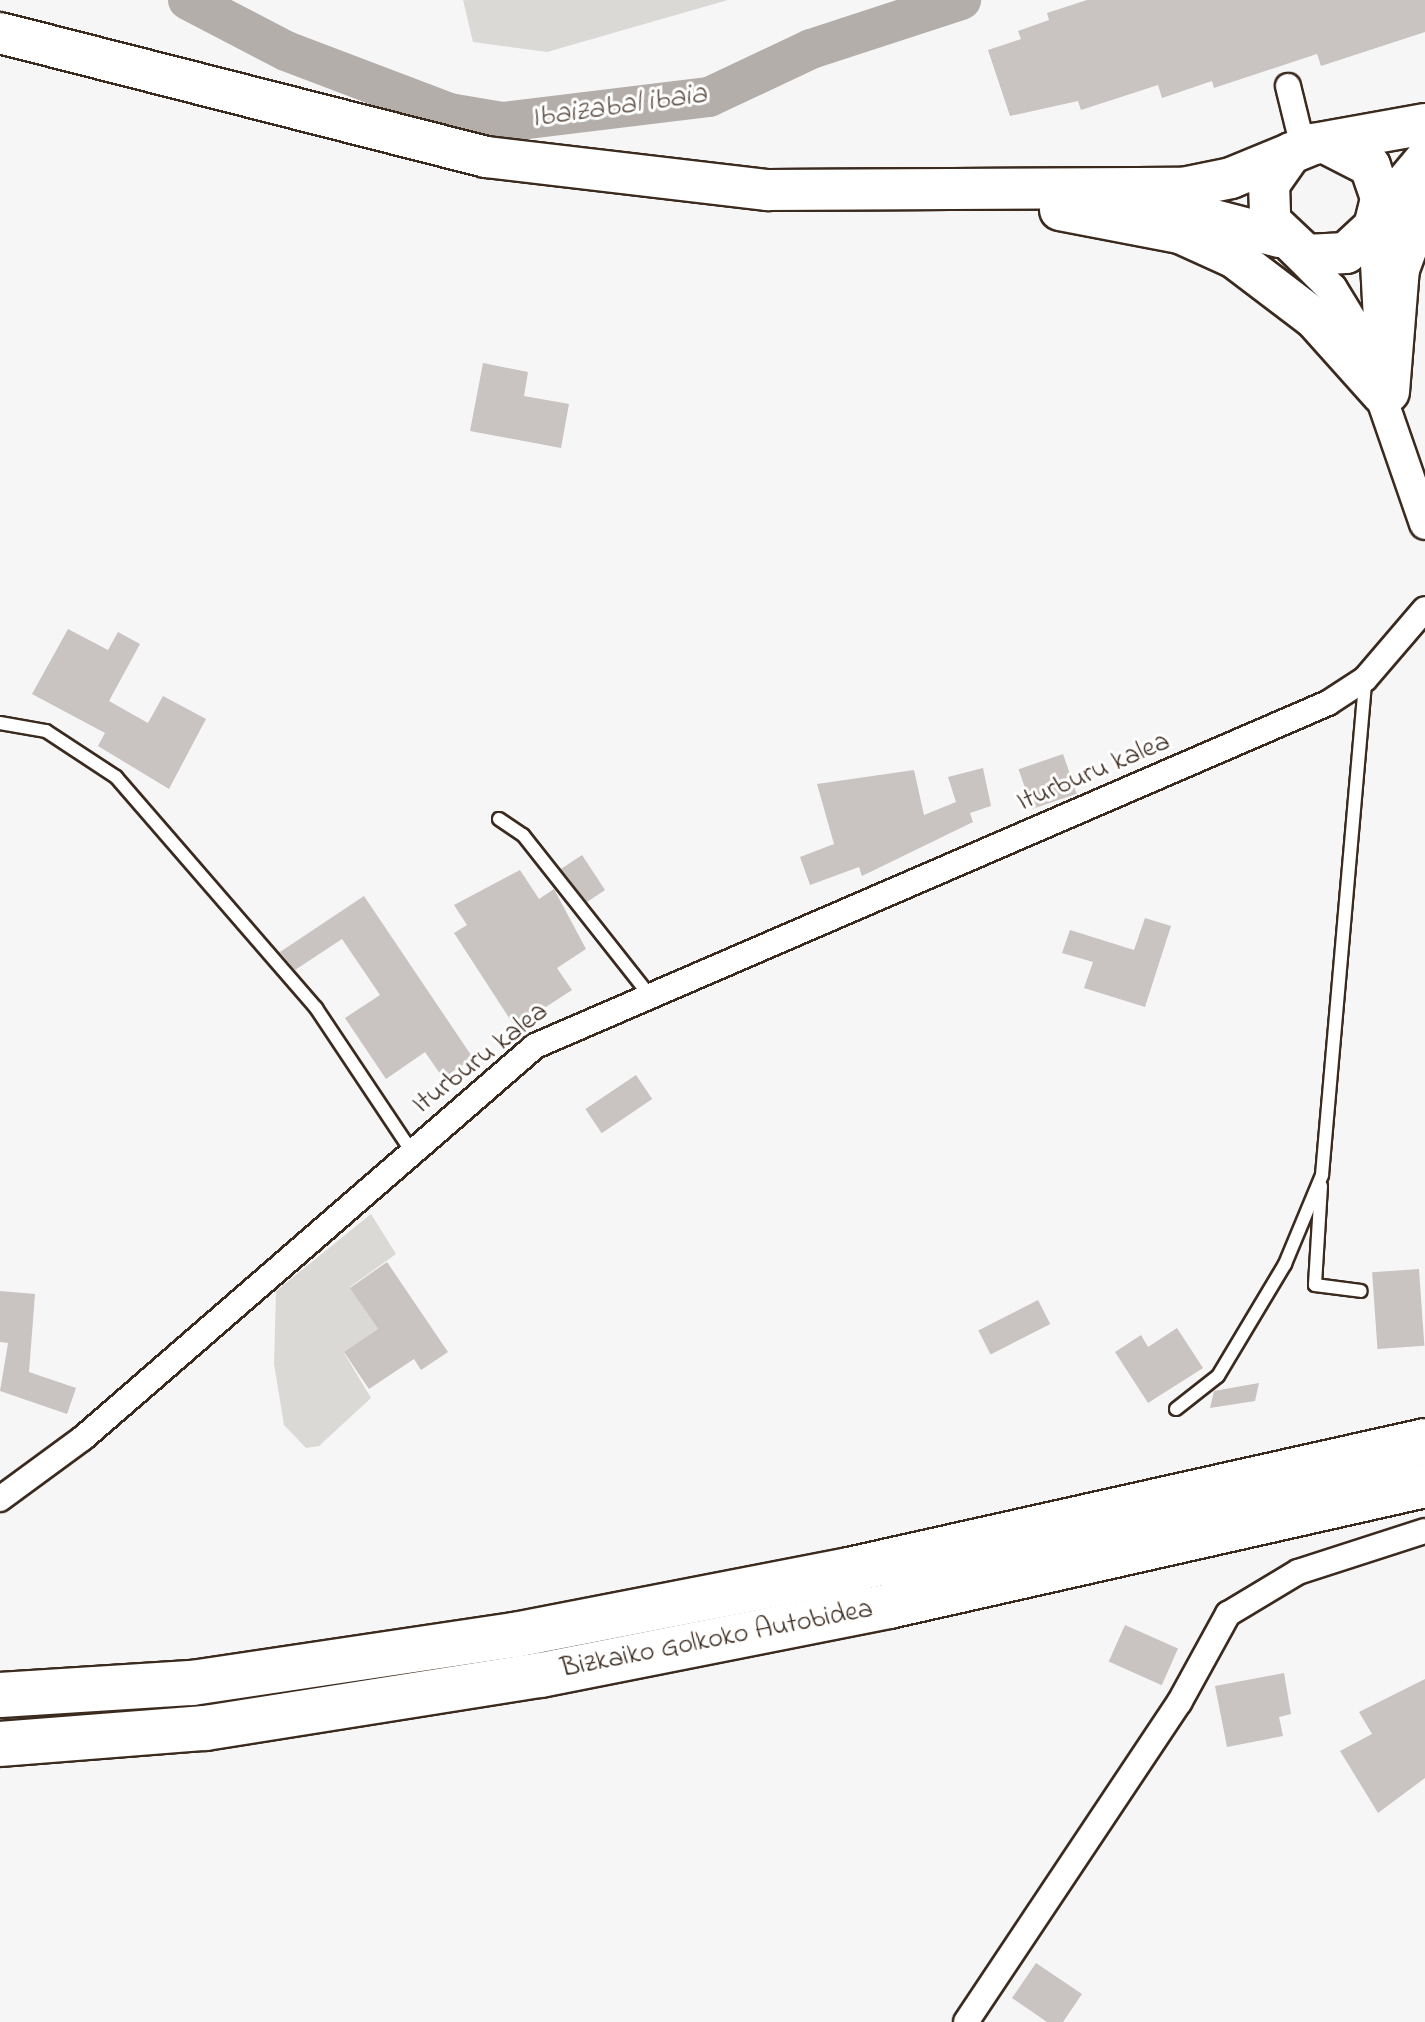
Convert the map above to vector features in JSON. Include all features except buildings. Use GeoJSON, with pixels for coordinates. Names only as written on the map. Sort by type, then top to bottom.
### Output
{"type":"FeatureCollection","features":[{"type":"Feature","properties":{"kind":"highway"},"geometry":{"type":"LineString","coordinates":[[0,33],[486,157],[584,174],[767,190],[1011,193],[1182,188],[1306,148],[1425,124]]}},
{"type":"Feature","properties":{"kind":"highway"},"geometry":{"type":"LineString","coordinates":[[1306,148],[1370,166],[1377,221]]}},
{"type":"Feature","properties":{"kind":"highway"},"geometry":{"type":"LineString","coordinates":[[1284,241],[1270,221],[1269,184],[1306,148]]}},
{"type":"Feature","properties":{"kind":"highway"},"geometry":{"type":"LineString","coordinates":[[1011,193],[1181,206],[1326,257],[1362,243],[1425,160]]}},
{"type":"Feature","properties":{"kind":"highway"},"geometry":{"type":"LineString","coordinates":[[1011,193],[1056,209],[1180,233],[1235,258],[1315,319],[1386,393]]}},
{"type":"Feature","properties":{"kind":"highway"},"geometry":{"type":"LineString","coordinates":[[1386,393],[1399,269],[1425,199]]}},
{"type":"Feature","properties":{"kind":"highway","name":"Bizkaiko Golkoko Autobidea"},"geometry":{"type":"LineString","coordinates":[[0,1695],[192,1683],[515,1635],[849,1570],[1425,1441]]}},
{"type":"Feature","properties":{"kind":"highway","name":"Bizkaiko Golkoko Autobidea"},"geometry":{"type":"LineString","coordinates":[[0,1744],[205,1728],[541,1675],[889,1606],[1425,1485]]}},
{"type":"Feature","properties":{"kind":"street"},"geometry":{"type":"LineString","coordinates":[[1288,86],[1306,148]]}},
{"type":"Feature","properties":{"kind":"street"},"geometry":{"type":"LineString","coordinates":[[1377,221],[1374,324],[1386,393],[1425,524]]}},
{"type":"Feature","properties":{"kind":"street"},"geometry":{"type":"LineString","coordinates":[[1284,241],[1332,289],[1359,333],[1386,393]]}},
{"type":"Feature","properties":{"kind":"street"},"geometry":{"type":"LineString","coordinates":[[1365,679],[1425,609]]}},
{"type":"Feature","properties":{"kind":"street","name":"Iturburu kalea"},"geometry":{"type":"LineString","coordinates":[[0,1499],[83,1438],[535,1046],[647,992],[1162,778],[1365,679]]}},
{"type":"Feature","properties":{"kind":"street"},"geometry":{"type":"LineString","coordinates":[[966,2022],[1179,1703],[1228,1614],[1298,1572],[1425,1531]]}},
{"type":"Feature","properties":{"kind":"lane"},"geometry":{"type":"LineString","coordinates":[[1361,1291],[1315,1285],[1365,679]]}},
{"type":"Feature","properties":{"kind":"lane","name":"Iturburu kalea"},"geometry":{"type":"LineString","coordinates":[[0,723],[46,731],[116,777],[316,1008],[412,1152]]}},
{"type":"Feature","properties":{"kind":"lane"},"geometry":{"type":"LineString","coordinates":[[499,819],[523,835],[647,992]]}},
{"type":"Feature","properties":{"kind":"lane"},"geometry":{"type":"LineString","coordinates":[[1176,1409],[1218,1376],[1285,1264],[1322,1175]]}},
{"type":"Feature","properties":{"kind":"shaded area"},"geometry":{"type":"Polygon","coordinates":[[[463,0],[728,0],[547,52],[473,42],[463,0]]]}},
{"type":"Feature","properties":{"kind":"shaded area"},"geometry":{"type":"Polygon","coordinates":[[[371,1214],[396,1254],[350,1287],[378,1329],[344,1353],[371,1398],[319,1446],[306,1448],[284,1425],[274,1364],[276,1291],[371,1214]]]}},
{"type":"Feature","properties":{"kind":"waterway","name":"Ibaizabal ibaia"},"geometry":{"type":"LineString","coordinates":[[188,0],[286,51],[449,113],[502,122],[709,97],[811,49],[961,0]]}}]}
